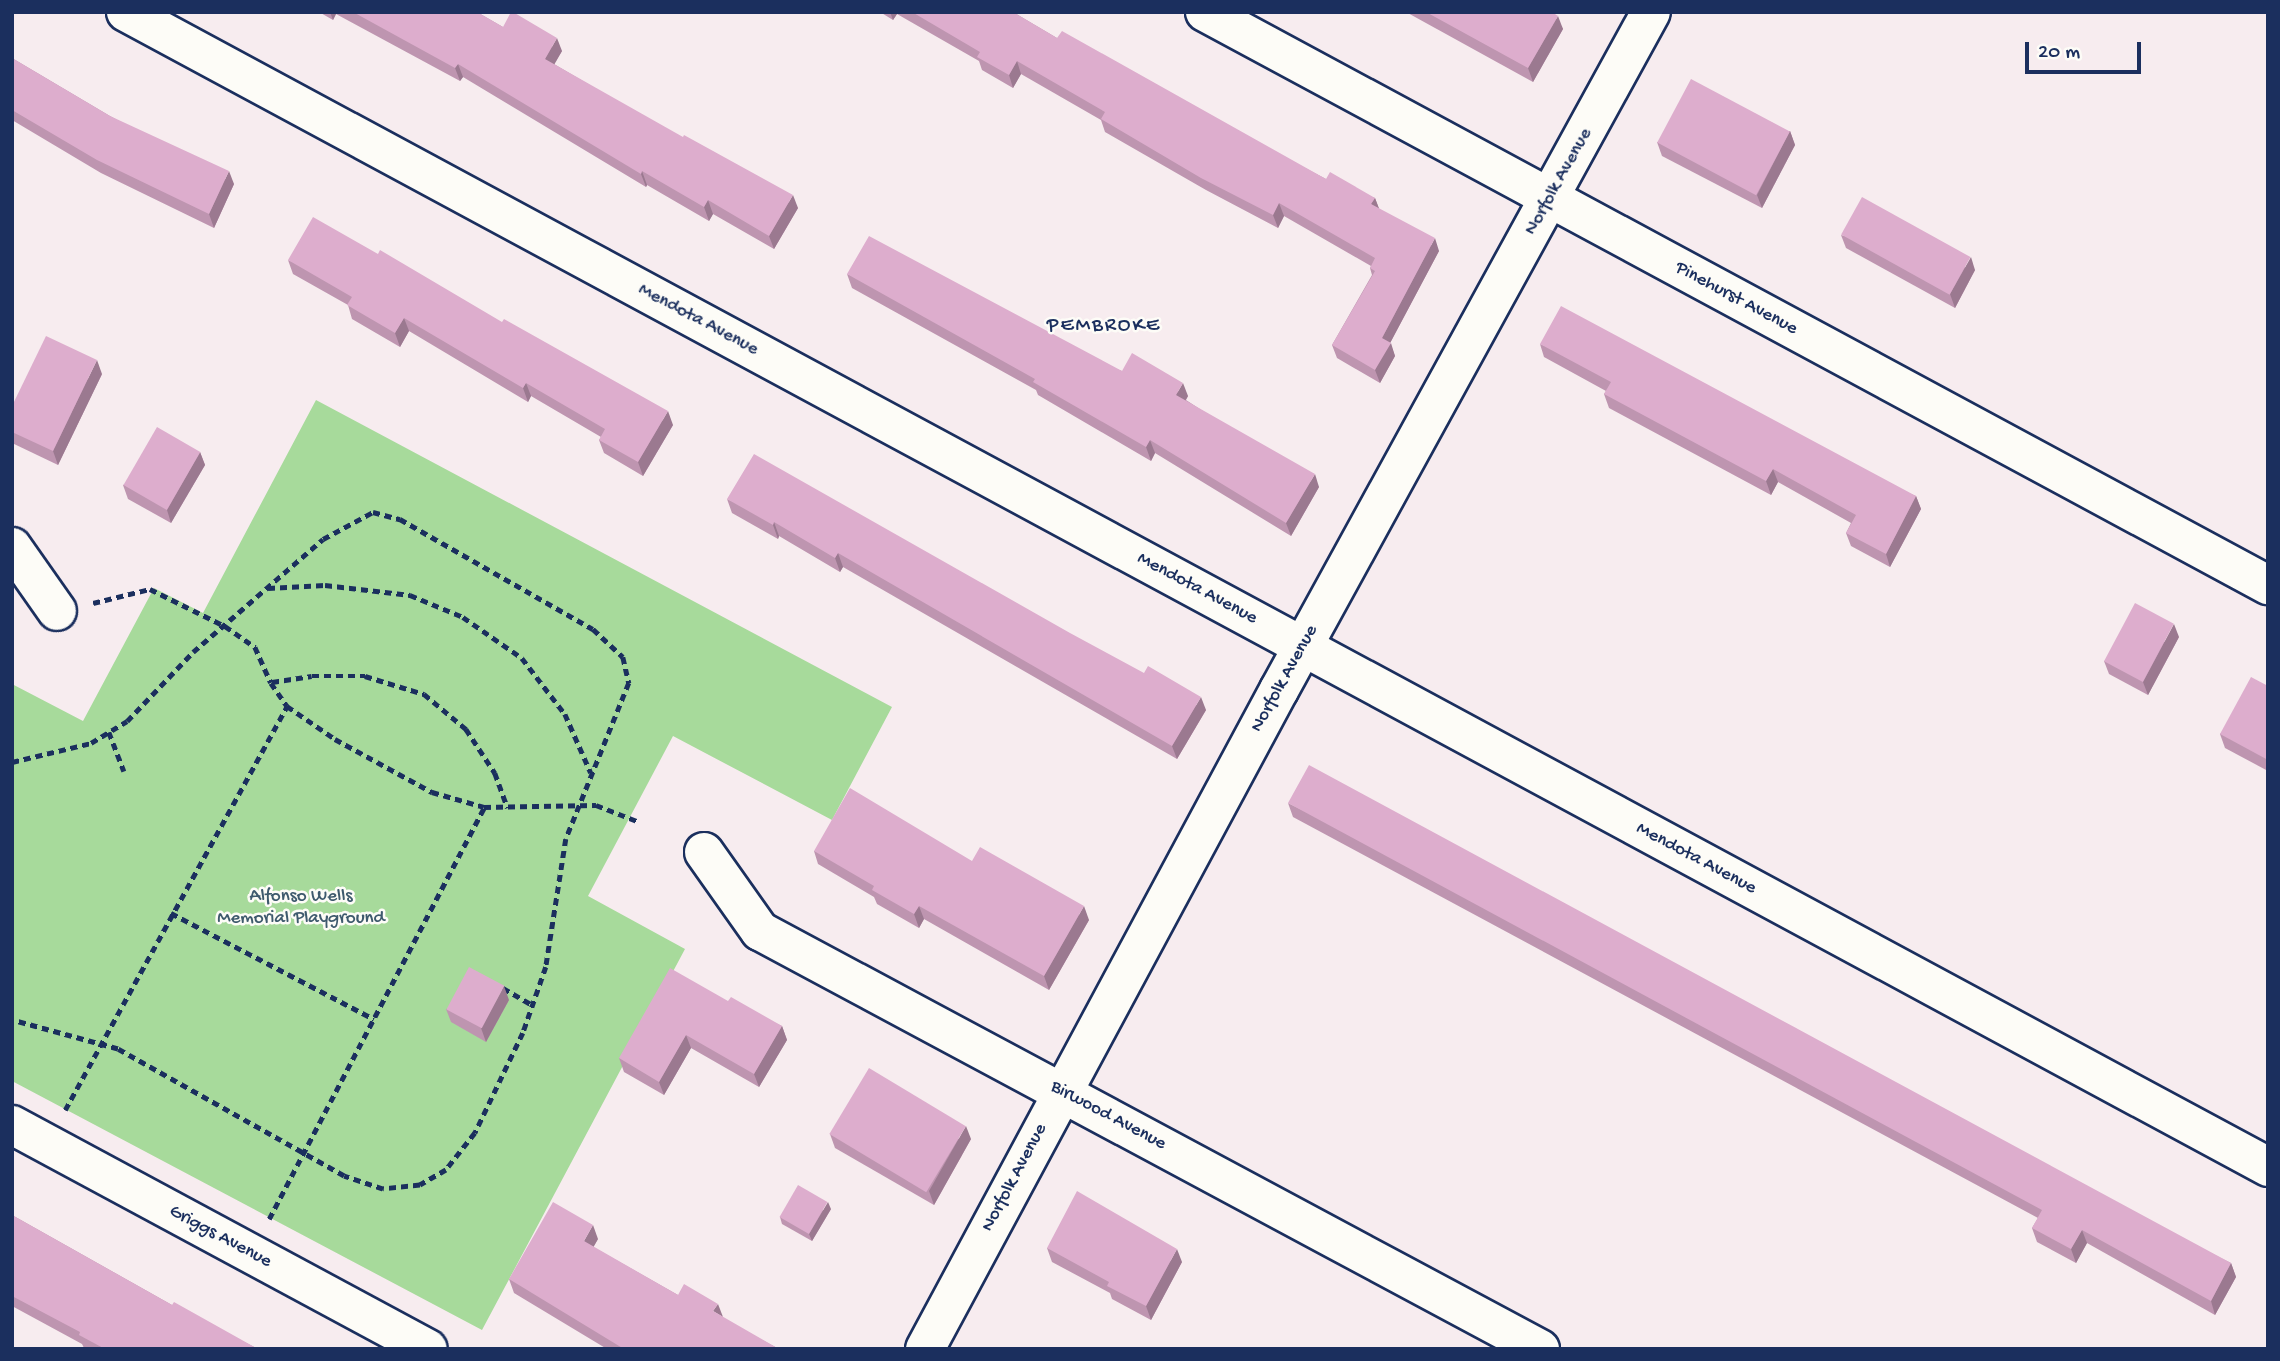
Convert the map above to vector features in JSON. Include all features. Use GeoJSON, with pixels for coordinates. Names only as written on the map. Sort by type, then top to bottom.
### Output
{"type":"FeatureCollection","features":[{"type":"Feature","properties":{"kind":"street","name":"Mendota Avenue"},"geometry":{"type":"LineString","coordinates":[[126,12],[2268,1167]]}},
{"type":"Feature","properties":{"kind":"street","name":"Pinehurst Avenue"},"geometry":{"type":"LineString","coordinates":[[1205,12],[2268,585]]}},
{"type":"Feature","properties":{"kind":"street","name":"Norfolk Avenue"},"geometry":{"type":"LineString","coordinates":[[925,1349],[1302,646],[1651,12]]}},
{"type":"Feature","properties":{"kind":"street"},"geometry":{"type":"LineString","coordinates":[[12,547],[57,611]]}},
{"type":"Feature","properties":{"kind":"street","name":"Birwood Avenue"},"geometry":{"type":"LineString","coordinates":[[704,852],[760,931],[1540,1349]]}},
{"type":"Feature","properties":{"kind":"street","name":"Griggs Avenue"},"geometry":{"type":"LineString","coordinates":[[12,1125],[428,1349]]}},
{"type":"Feature","properties":{"kind":"path"},"geometry":{"type":"LineString","coordinates":[[12,762],[91,743],[127,722],[193,652],[323,539],[373,512],[400,519],[593,629],[623,657],[629,683],[566,839],[547,967],[533,1004],[475,1133],[446,1170],[420,1185],[383,1189],[344,1176],[118,1049],[12,1020]]}},
{"type":"Feature","properties":{"kind":"path"},"geometry":{"type":"LineString","coordinates":[[267,588],[325,585],[410,595],[463,617],[522,658],[565,714],[591,773]]}},
{"type":"Feature","properties":{"kind":"path"},"geometry":{"type":"LineString","coordinates":[[57,611],[150,589],[225,626],[255,647],[271,682],[287,706],[335,739],[432,792],[484,807],[596,805],[637,821]]}},
{"type":"Feature","properties":{"kind":"path"},"geometry":{"type":"LineString","coordinates":[[271,682],[312,676],[365,676],[424,694],[466,729],[495,773],[508,808]]}},
{"type":"Feature","properties":{"kind":"path"},"geometry":{"type":"LineString","coordinates":[[63,1114],[287,706]]}},
{"type":"Feature","properties":{"kind":"path"},"geometry":{"type":"LineString","coordinates":[[109,733],[124,771]]}},
{"type":"Feature","properties":{"kind":"path"},"geometry":{"type":"LineString","coordinates":[[267,1223],[484,807]]}},
{"type":"Feature","properties":{"kind":"path"},"geometry":{"type":"LineString","coordinates":[[171,913],[374,1019]]}},
{"type":"Feature","properties":{"kind":"path"},"geometry":{"type":"LineString","coordinates":[[499,986],[533,1004]]}},
{"type":"Feature","properties":{"kind":"green space","name":"Alfonso Wells Memorial Playground"},"geometry":{"type":"Polygon","coordinates":[[[316,400],[892,707],[832,820],[673,736],[588,896],[685,949],[482,1330],[12,1081],[12,684],[83,721],[154,588],[203,613],[316,400]]]}},
{"type":"Feature","properties":{"kind":"building"},"geometry":{"type":"Polygon","coordinates":[[[353,12],[477,12],[503,27],[513,12],[557,38],[545,59],[793,195],[769,236],[708,200],[704,207],[642,171],[641,174],[458,64],[455,68],[353,12]]]}},
{"type":"Feature","properties":{"kind":"building"},"geometry":{"type":"Polygon","coordinates":[[[912,12],[1013,12],[1057,38],[1062,31],[1326,179],[1330,172],[1375,198],[1371,204],[1435,238],[1382,338],[1391,343],[1375,370],[1332,345],[1375,271],[1370,268],[1375,258],[1279,203],[1273,215],[1201,178],[1101,119],[1105,112],[1017,61],[1009,75],[977,57],[980,52],[912,12]]]}},
{"type":"Feature","properties":{"kind":"building"},"geometry":{"type":"Polygon","coordinates":[[[1426,12],[1552,12],[1558,16],[1528,68],[1426,12]]]}},
{"type":"Feature","properties":{"kind":"building"},"geometry":{"type":"Polygon","coordinates":[[[12,58],[110,116],[229,171],[209,214],[97,160],[12,110],[12,58]]]}},
{"type":"Feature","properties":{"kind":"building"},"geometry":{"type":"Polygon","coordinates":[[[1691,79],[1790,132],[1756,195],[1657,143],[1691,79]]]}},
{"type":"Feature","properties":{"kind":"building"},"geometry":{"type":"Polygon","coordinates":[[[1862,197],[1970,257],[1950,295],[1841,235],[1862,197]]]}},
{"type":"Feature","properties":{"kind":"building"},"geometry":{"type":"Polygon","coordinates":[[[313,217],[378,254],[380,250],[502,322],[504,319],[668,411],[638,462],[599,440],[605,429],[526,383],[523,388],[404,318],[395,333],[347,305],[352,297],[288,260],[313,217]]]}},
{"type":"Feature","properties":{"kind":"building"},"geometry":{"type":"Polygon","coordinates":[[[869,236],[1122,371],[1132,353],[1183,383],[1176,395],[1315,474],[1286,523],[1150,440],[1146,447],[1033,382],[1035,379],[847,274],[869,236]]]}},
{"type":"Feature","properties":{"kind":"building"},"geometry":{"type":"Polygon","coordinates":[[[1561,306],[1916,496],[1886,554],[1846,533],[1856,515],[1773,469],[1766,481],[1604,394],[1611,382],[1540,344],[1561,306]]]}},
{"type":"Feature","properties":{"kind":"building"},"geometry":{"type":"Polygon","coordinates":[[[46,336],[97,360],[53,451],[12,432],[12,406],[46,336]]]}},
{"type":"Feature","properties":{"kind":"building"},"geometry":{"type":"Polygon","coordinates":[[[157,427],[200,452],[167,510],[124,485],[157,427]]]}},
{"type":"Feature","properties":{"kind":"building"},"geometry":{"type":"Polygon","coordinates":[[[754,454],[1070,633],[1144,673],[1148,666],[1201,697],[1172,746],[838,553],[835,558],[774,522],[773,525],[727,499],[754,454]]]}},
{"type":"Feature","properties":{"kind":"building"},"geometry":{"type":"Polygon","coordinates":[[[2135,603],[2174,624],[2143,682],[2104,661],[2135,603]]]}},
{"type":"Feature","properties":{"kind":"building"},"geometry":{"type":"Polygon","coordinates":[[[2251,677],[2268,686],[2268,760],[2220,734],[2251,677]]]}},
{"type":"Feature","properties":{"kind":"building"},"geometry":{"type":"Polygon","coordinates":[[[1309,765],[2231,1263],[2211,1301],[2082,1230],[2071,1249],[2032,1228],[2042,1210],[1288,803],[1309,765]]]}},
{"type":"Feature","properties":{"kind":"building"},"geometry":{"type":"Polygon","coordinates":[[[850,788],[972,861],[980,847],[1084,906],[1044,976],[919,906],[914,914],[872,890],[874,886],[814,851],[850,788]]]}},
{"type":"Feature","properties":{"kind":"building"},"geometry":{"type":"Polygon","coordinates":[[[469,967],[504,986],[482,1028],[446,1009],[469,967]]]}},
{"type":"Feature","properties":{"kind":"building"},"geometry":{"type":"Polygon","coordinates":[[[670,968],[728,1001],[731,997],[782,1026],[754,1074],[686,1035],[659,1082],[619,1058],[670,968]]]}},
{"type":"Feature","properties":{"kind":"building"},"geometry":{"type":"Polygon","coordinates":[[[869,1068],[966,1126],[926,1192],[829,1134],[869,1068]]]}},
{"type":"Feature","properties":{"kind":"building"},"geometry":{"type":"Polygon","coordinates":[[[798,1185],[827,1202],[809,1234],[780,1217],[798,1185]]]}},
{"type":"Feature","properties":{"kind":"building"},"geometry":{"type":"Polygon","coordinates":[[[1077,1191],[1177,1249],[1146,1306],[1107,1286],[1109,1282],[1047,1248],[1077,1191]]]}},
{"type":"Feature","properties":{"kind":"building"},"geometry":{"type":"Polygon","coordinates":[[[553,1202],[593,1225],[584,1241],[678,1295],[684,1284],[718,1304],[713,1311],[779,1349],[624,1349],[509,1279],[553,1202]]]}},
{"type":"Feature","properties":{"kind":"building"},"geometry":{"type":"Polygon","coordinates":[[[12,1215],[172,1305],[174,1302],[258,1349],[105,1349],[79,1335],[80,1332],[12,1296],[12,1215]]]}},
{"type":"Feature","properties":{"kind":"district","name":"PEMBROKE"},"geometry":{"type":"Point","coordinates":[1104,327]}}]}
